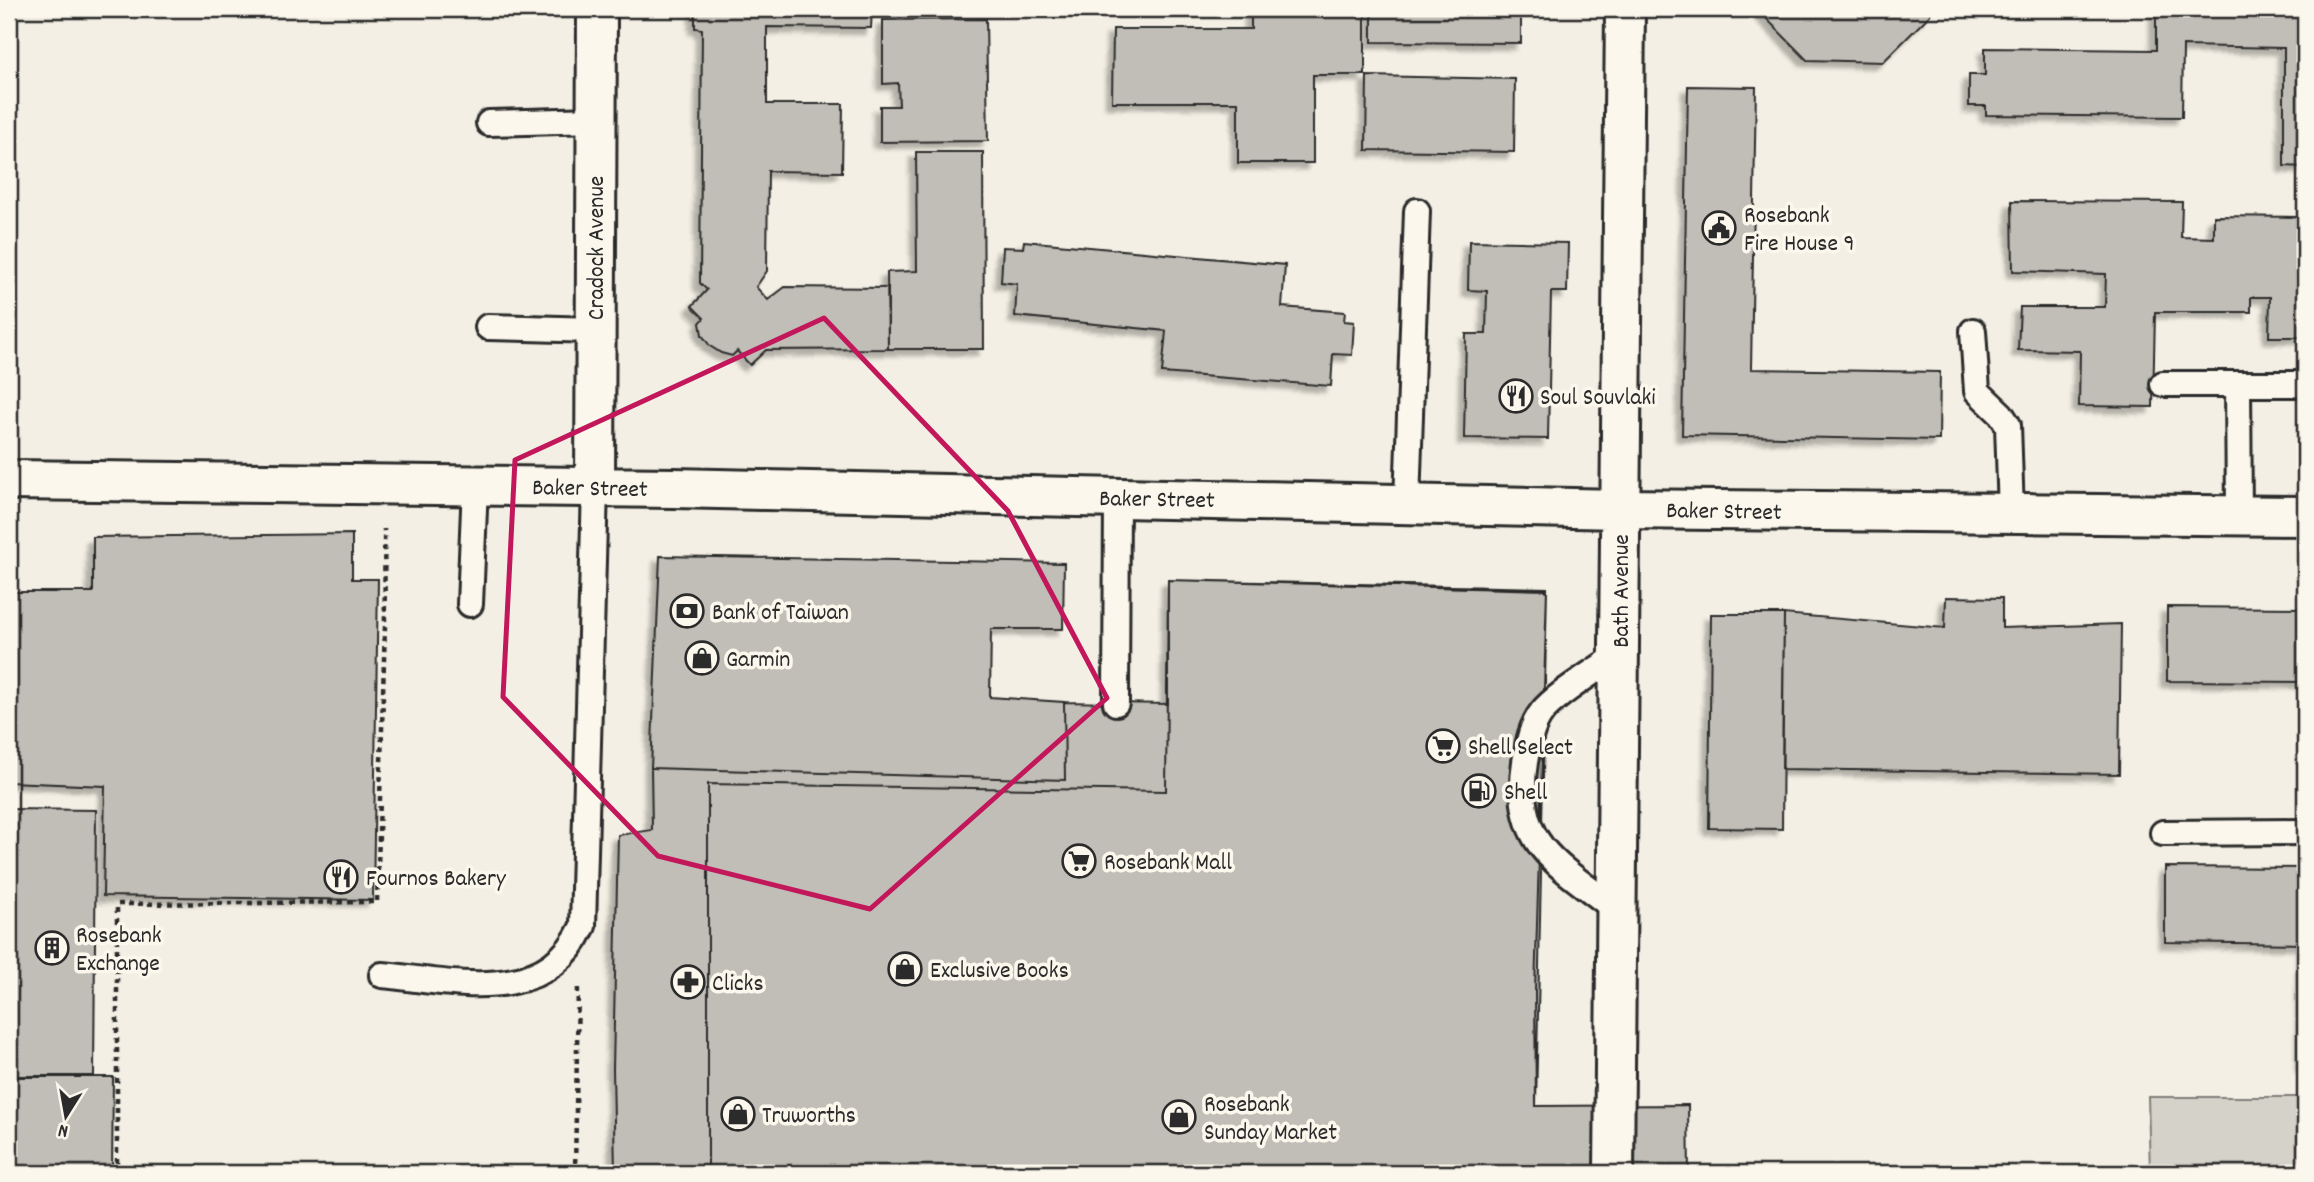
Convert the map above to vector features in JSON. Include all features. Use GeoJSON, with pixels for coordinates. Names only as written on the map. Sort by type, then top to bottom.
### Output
{"type":"FeatureCollection","features":[{"type":"Feature","properties":{"kind":"street","name":"Cradock Avenue"},"geometry":{"type":"LineString","coordinates":[[595,487],[597,9]]}},
{"type":"Feature","properties":{"kind":"street","name":"Bath Avenue"},"geometry":{"type":"LineString","coordinates":[[1614,1173],[1625,9]]}},
{"type":"Feature","properties":{"kind":"street","name":"Baker Street"},"geometry":{"type":"LineString","coordinates":[[9,480],[595,487],[1620,509],[2305,516]]}},
{"type":"Feature","properties":{"kind":"lane"},"geometry":{"type":"LineString","coordinates":[[489,123],[595,120]]}},
{"type":"Feature","properties":{"kind":"lane"},"geometry":{"type":"LineString","coordinates":[[1407,503],[1417,211]]}},
{"type":"Feature","properties":{"kind":"lane"},"geometry":{"type":"LineString","coordinates":[[488,327],[595,330]]}},
{"type":"Feature","properties":{"kind":"lane"},"geometry":{"type":"LineString","coordinates":[[1973,331],[1978,391],[2008,425],[2011,513]]}},
{"type":"Feature","properties":{"kind":"lane"},"geometry":{"type":"LineString","coordinates":[[2163,384],[2305,384]]}},
{"type":"Feature","properties":{"kind":"lane"},"geometry":{"type":"LineString","coordinates":[[2238,384],[2239,515]]}},
{"type":"Feature","properties":{"kind":"lane"},"geometry":{"type":"LineString","coordinates":[[470,604],[475,485]]}},
{"type":"Feature","properties":{"kind":"lane"},"geometry":{"type":"LineString","coordinates":[[382,975],[481,985],[524,978],[556,964],[577,939],[583,926],[595,487]]}},
{"type":"Feature","properties":{"kind":"lane"},"geometry":{"type":"LineString","coordinates":[[1116,703],[1117,497]]}},
{"type":"Feature","properties":{"kind":"lane"},"geometry":{"type":"LineString","coordinates":[[1616,910],[1542,851],[1528,828],[1522,789],[1527,748],[1533,726],[1542,710],[1619,654]]}},
{"type":"Feature","properties":{"kind":"lane"},"geometry":{"type":"LineString","coordinates":[[2163,833],[2305,832]]}},
{"type":"Feature","properties":{"kind":"path"},"geometry":{"type":"LineString","coordinates":[[117,1173],[117,904],[377,902],[385,625],[384,529]]}},
{"type":"Feature","properties":{"kind":"path"},"geometry":{"type":"LineString","coordinates":[[575,1173],[577,939]]}},
{"type":"Feature","properties":{"kind":"highlighted area"},"geometry":{"type":"Polygon","coordinates":[[[824,318],[1008,511],[1107,698],[870,909],[658,856],[503,697],[515,460],[824,318]]]}},
{"type":"Feature","properties":{"kind":"shaded area"},"geometry":{"type":"Polygon","coordinates":[[[2148,1097],[2305,1097],[2305,1173],[2150,1173],[2148,1097]]]}},
{"type":"Feature","properties":{"kind":"building"},"geometry":{"type":"Polygon","coordinates":[[[695,9],[872,9],[871,28],[767,27],[767,104],[843,104],[842,172],[768,171],[767,271],[756,287],[768,300],[785,287],[888,288],[888,349],[766,350],[750,365],[737,351],[732,356],[721,353],[710,346],[702,335],[700,323],[704,318],[692,306],[707,290],[700,283],[702,29],[695,28],[695,9]]]}},
{"type":"Feature","properties":{"kind":"building"},"geometry":{"type":"Polygon","coordinates":[[[1251,9],[1365,9],[1365,75],[1313,75],[1313,163],[1238,163],[1238,102],[1112,102],[1113,29],[1251,29],[1251,9]]]}},
{"type":"Feature","properties":{"kind":"building"},"geometry":{"type":"Polygon","coordinates":[[[1372,9],[1521,9],[1521,43],[1372,42],[1372,9]]]}},
{"type":"Feature","properties":{"kind":"building"},"geometry":{"type":"Polygon","coordinates":[[[1757,9],[1931,9],[1930,15],[1883,62],[1807,60],[1757,9]]]}},
{"type":"Feature","properties":{"kind":"building"},"geometry":{"type":"Polygon","coordinates":[[[2156,9],[2305,9],[2305,167],[2284,166],[2284,48],[2183,46],[2182,117],[1986,115],[1986,106],[1969,106],[1969,75],[1985,75],[1985,48],[2156,50],[2156,9]]]}},
{"type":"Feature","properties":{"kind":"building"},"geometry":{"type":"Polygon","coordinates":[[[986,19],[988,141],[880,142],[880,106],[899,106],[898,83],[883,84],[883,20],[986,19]]]}},
{"type":"Feature","properties":{"kind":"building"},"geometry":{"type":"Polygon","coordinates":[[[1367,76],[1515,79],[1514,152],[1366,150],[1367,76]]]}},
{"type":"Feature","properties":{"kind":"building","name":"Rosebank Fire House 9"},"geometry":{"type":"Polygon","coordinates":[[[1688,86],[1756,87],[1751,369],[1940,372],[1939,440],[1682,435],[1688,86]]]}},
{"type":"Feature","properties":{"kind":"building"},"geometry":{"type":"Polygon","coordinates":[[[916,152],[983,152],[984,349],[888,349],[887,272],[917,271],[916,152]]]}},
{"type":"Feature","properties":{"kind":"building"},"geometry":{"type":"Polygon","coordinates":[[[2012,201],[2182,202],[2181,237],[2214,238],[2214,216],[2305,217],[2305,337],[2269,337],[2270,297],[2251,297],[2251,312],[2155,312],[2153,407],[2079,406],[2080,351],[2018,350],[2020,307],[2105,307],[2106,274],[2013,271],[2012,201]]]}},
{"type":"Feature","properties":{"kind":"building"},"geometry":{"type":"Polygon","coordinates":[[[1024,241],[1285,265],[1282,307],[1345,312],[1344,321],[1354,322],[1352,355],[1333,354],[1331,386],[1162,373],[1166,331],[1015,316],[1017,284],[1001,282],[1003,247],[1023,248],[1024,241]]]}},
{"type":"Feature","properties":{"kind":"building"},"geometry":{"type":"Polygon","coordinates":[[[1469,241],[1568,243],[1567,292],[1551,292],[1548,439],[1464,438],[1466,334],[1486,334],[1487,291],[1468,290],[1469,241]]]}},
{"type":"Feature","properties":{"kind":"building"},"geometry":{"type":"Polygon","coordinates":[[[352,534],[352,579],[378,579],[373,900],[103,896],[105,786],[9,782],[9,592],[93,592],[93,537],[352,534]]]}},
{"type":"Feature","properties":{"kind":"building"},"geometry":{"type":"Polygon","coordinates":[[[660,556],[1064,563],[1063,629],[991,629],[990,697],[1064,702],[1065,780],[651,768],[660,556]]]}},
{"type":"Feature","properties":{"kind":"building","name":"Rosebank Mall"},"geometry":{"type":"Polygon","coordinates":[[[1168,580],[1547,588],[1535,991],[1536,1106],[1688,1105],[1689,1173],[615,1173],[613,1069],[618,835],[652,830],[651,768],[1065,780],[1064,702],[1168,704],[1168,580]]]}},
{"type":"Feature","properties":{"kind":"building","name":"Rosebank Mall"},"geometry":{"type":"Polygon","coordinates":[[[1168,580],[1547,590],[1536,1106],[1688,1105],[1689,1173],[708,1173],[708,784],[1166,791],[1168,580]]]}},
{"type":"Feature","properties":{"kind":"building"},"geometry":{"type":"Polygon","coordinates":[[[1946,597],[2002,598],[2002,628],[2121,624],[2119,774],[1782,769],[1784,614],[1945,628],[1946,597]]]}},
{"type":"Feature","properties":{"kind":"building"},"geometry":{"type":"Polygon","coordinates":[[[2167,607],[2305,608],[2305,682],[2167,681],[2167,607]]]}},
{"type":"Feature","properties":{"kind":"building"},"geometry":{"type":"Polygon","coordinates":[[[1711,614],[1784,614],[1782,829],[1709,828],[1711,614]]]}},
{"type":"Feature","properties":{"kind":"building","name":"Rosebank Exchange"},"geometry":{"type":"Polygon","coordinates":[[[9,809],[96,810],[94,1076],[9,1076],[9,809]]]}},
{"type":"Feature","properties":{"kind":"building"},"geometry":{"type":"Polygon","coordinates":[[[2165,867],[2305,868],[2305,1066],[2302,1066],[2303,944],[2165,942],[2165,867]]]}},
{"type":"Feature","properties":{"kind":"building"},"geometry":{"type":"Polygon","coordinates":[[[9,1077],[113,1077],[112,1173],[9,1173],[9,1077]]]}},
{"type":"Feature","properties":{"kind":"place","name":"Rosebank Fire House 9"},"geometry":{"type":"Point","coordinates":[1719,228]}},
{"type":"Feature","properties":{"kind":"place","name":"Soul Souvlaki"},"geometry":{"type":"Point","coordinates":[1516,396]}},
{"type":"Feature","properties":{"kind":"place","name":"Bank of Taiwan"},"geometry":{"type":"Point","coordinates":[687,611]}},
{"type":"Feature","properties":{"kind":"place","name":"Garmin"},"geometry":{"type":"Point","coordinates":[702,658]}},
{"type":"Feature","properties":{"kind":"place","name":"Shell Select"},"geometry":{"type":"Point","coordinates":[1443,746]}},
{"type":"Feature","properties":{"kind":"place","name":"Shell"},"geometry":{"type":"Point","coordinates":[1479,791]}},
{"type":"Feature","properties":{"kind":"place","name":"Rosebank Mall"},"geometry":{"type":"Point","coordinates":[1079,861]}},
{"type":"Feature","properties":{"kind":"place","name":"Fournos Bakery"},"geometry":{"type":"Point","coordinates":[341,877]}},
{"type":"Feature","properties":{"kind":"place","name":"Rosebank Exchange"},"geometry":{"type":"Point","coordinates":[52,948]}},
{"type":"Feature","properties":{"kind":"place","name":"Exclusive Books"},"geometry":{"type":"Point","coordinates":[905,969]}},
{"type":"Feature","properties":{"kind":"place","name":"Clicks"},"geometry":{"type":"Point","coordinates":[688,982]}},
{"type":"Feature","properties":{"kind":"place","name":"Truworths"},"geometry":{"type":"Point","coordinates":[738,1114]}},
{"type":"Feature","properties":{"kind":"place","name":"Rosebank Sunday Market"},"geometry":{"type":"Point","coordinates":[1179,1117]}}]}
